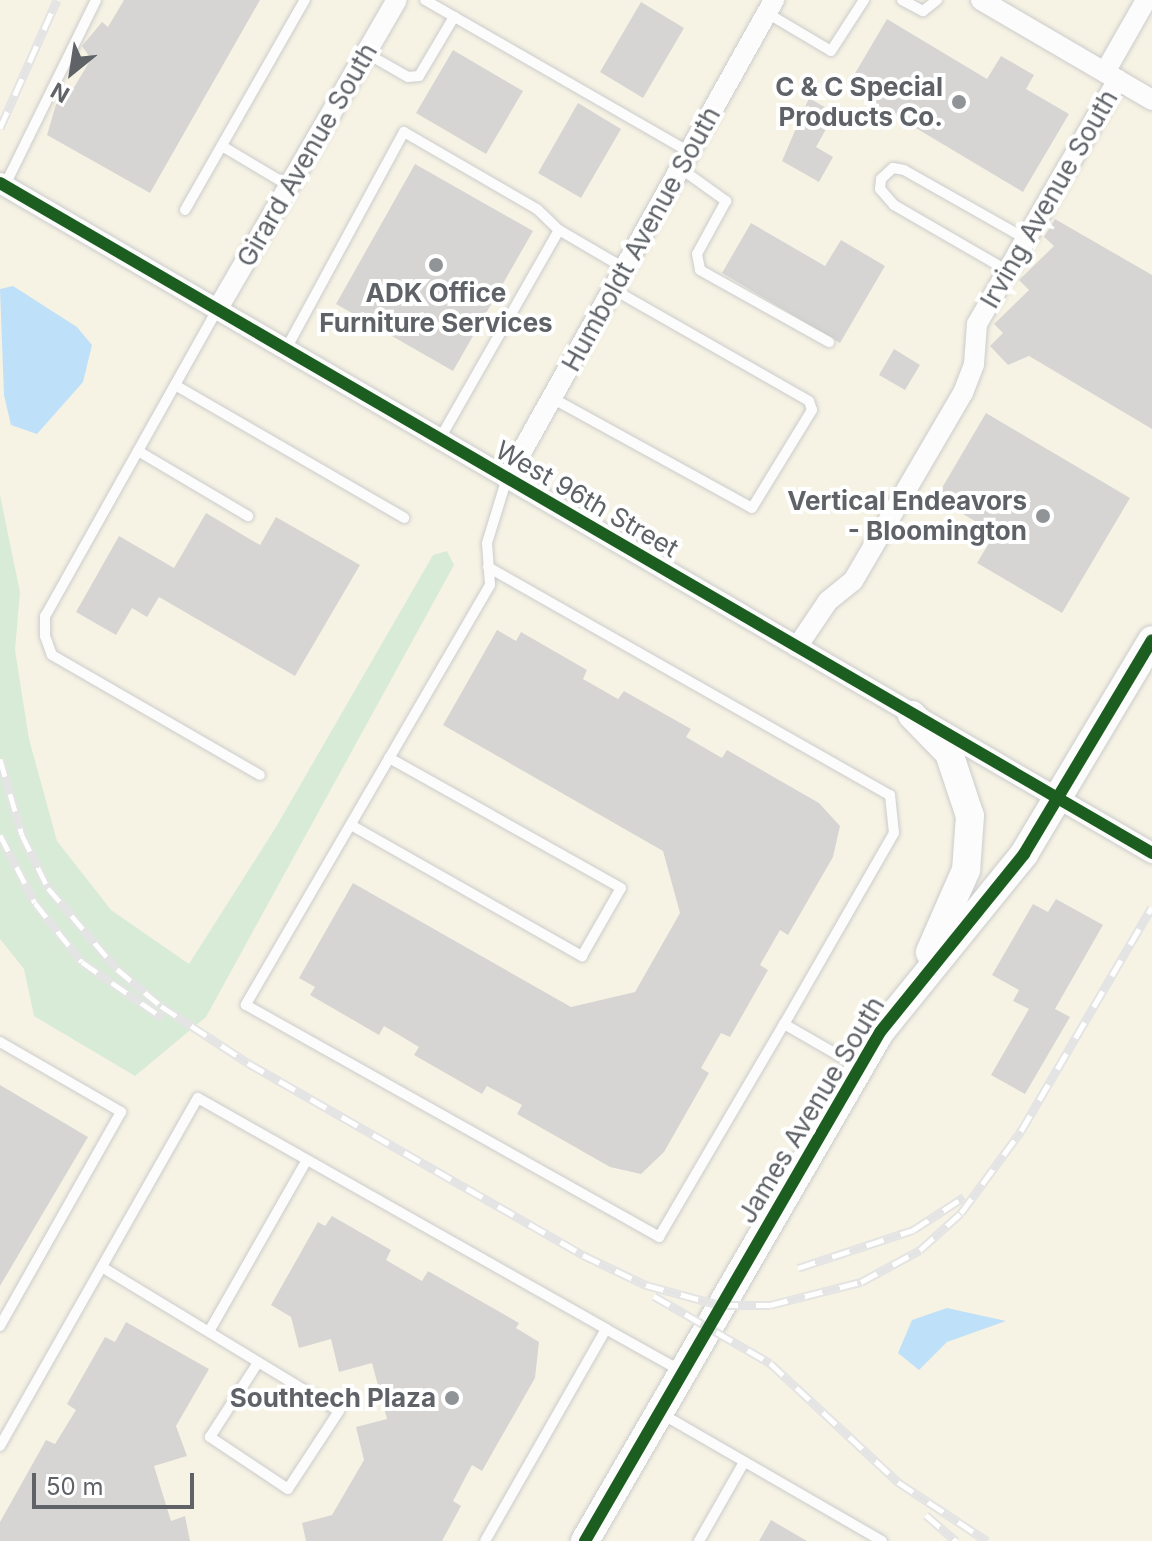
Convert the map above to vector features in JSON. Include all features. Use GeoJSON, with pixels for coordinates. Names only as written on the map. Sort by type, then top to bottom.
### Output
{"type":"FeatureCollection","features":[{"type":"Feature","properties":{"kind":"street","name":"Girard Avenue South"},"geometry":{"type":"LineString","coordinates":[[217,310],[397,0]]}},
{"type":"Feature","properties":{"kind":"street"},"geometry":{"type":"LineString","coordinates":[[981,0],[1152,100]]}},
{"type":"Feature","properties":{"kind":"street","name":"Irving Avenue South"},"geometry":{"type":"LineString","coordinates":[[797,647],[828,601],[853,581],[963,393],[974,364],[977,324],[1112,76],[1146,0]]}},
{"type":"Feature","properties":{"kind":"street","name":"Humboldt Avenue South"},"geometry":{"type":"LineString","coordinates":[[507,478],[770,6]]}},
{"type":"Feature","properties":{"kind":"street","name":"West 96th Street"},"geometry":{"type":"LineString","coordinates":[[2,184],[1152,853]]}},
{"type":"Feature","properties":{"kind":"street","name":"James Avenue South"},"geometry":{"type":"LineString","coordinates":[[585,1541],[859,1067],[918,980],[1024,854],[1060,800],[1152,640]]}},
{"type":"Feature","properties":{"kind":"street"},"geometry":{"type":"LineString","coordinates":[[912,715],[949,753],[970,816],[966,870],[918,980]]}},
{"type":"Feature","properties":{"kind":"lane"},"geometry":{"type":"LineString","coordinates":[[2,184],[96,0]]}},
{"type":"Feature","properties":{"kind":"lane"},"geometry":{"type":"LineString","coordinates":[[185,210],[305,0]]}},
{"type":"Feature","properties":{"kind":"lane"},"geometry":{"type":"LineString","coordinates":[[425,0],[685,160],[726,201],[697,254],[700,270],[829,342]]}},
{"type":"Feature","properties":{"kind":"lane"},"geometry":{"type":"LineString","coordinates":[[770,6],[831,51],[864,0]]}},
{"type":"Feature","properties":{"kind":"lane"},"geometry":{"type":"LineString","coordinates":[[902,0],[923,11],[937,0]]}},
{"type":"Feature","properties":{"kind":"lane"},"geometry":{"type":"LineString","coordinates":[[366,53],[408,77],[419,76],[454,17]]}},
{"type":"Feature","properties":{"kind":"lane"},"geometry":{"type":"LineString","coordinates":[[286,349],[404,132],[537,209],[559,230],[624,268]]}},
{"type":"Feature","properties":{"kind":"lane"},"geometry":{"type":"LineString","coordinates":[[222,146],[289,186]]}},
{"type":"Feature","properties":{"kind":"lane"},"geometry":{"type":"LineString","coordinates":[[1008,271],[894,205],[880,189],[881,179],[893,168],[904,170],[1026,239]]}},
{"type":"Feature","properties":{"kind":"lane"},"geometry":{"type":"LineString","coordinates":[[440,439],[559,230]]}},
{"type":"Feature","properties":{"kind":"lane"},"geometry":{"type":"LineString","coordinates":[[552,398],[752,508],[812,410],[809,401],[613,289]]}},
{"type":"Feature","properties":{"kind":"lane"},"geometry":{"type":"LineString","coordinates":[[217,310],[45,616],[45,636],[52,655],[260,775]]}},
{"type":"Feature","properties":{"kind":"lane"},"geometry":{"type":"LineString","coordinates":[[175,385],[404,518]]}},
{"type":"Feature","properties":{"kind":"lane"},"geometry":{"type":"LineString","coordinates":[[138,451],[248,516]]}},
{"type":"Feature","properties":{"kind":"lane"},"geometry":{"type":"LineString","coordinates":[[488,567],[890,795],[894,833],[659,1237],[246,1005],[490,585],[488,567],[487,543],[507,478]]}},
{"type":"Feature","properties":{"kind":"lane"},"geometry":{"type":"LineString","coordinates":[[351,825],[582,956],[621,888],[389,758]]}},
{"type":"Feature","properties":{"kind":"lane"},"geometry":{"type":"LineString","coordinates":[[784,1024],[859,1067]]}},
{"type":"Feature","properties":{"kind":"lane"},"geometry":{"type":"LineString","coordinates":[[0,1042],[121,1112],[0,1326]]}},
{"type":"Feature","properties":{"kind":"lane"},"geometry":{"type":"LineString","coordinates":[[0,1446],[198,1098],[683,1372]]}},
{"type":"Feature","properties":{"kind":"lane"},"geometry":{"type":"LineString","coordinates":[[211,1328],[307,1160]]}},
{"type":"Feature","properties":{"kind":"lane"},"geometry":{"type":"LineString","coordinates":[[102,1267],[211,1328],[257,1364],[339,1411],[288,1489],[210,1437],[257,1364]]}},
{"type":"Feature","properties":{"kind":"lane"},"geometry":{"type":"LineString","coordinates":[[485,1541],[606,1329]]}},
{"type":"Feature","properties":{"kind":"lane"},"geometry":{"type":"LineString","coordinates":[[659,1413],[882,1541]]}},
{"type":"Feature","properties":{"kind":"lane"},"geometry":{"type":"LineString","coordinates":[[699,1541],[744,1462]]}},
{"type":"Feature","properties":{"kind":"shaded area"},"geometry":{"type":"Polygon","coordinates":[[[0,0],[1152,0],[1152,1541],[0,1541],[0,0]]]}},
{"type":"Feature","properties":{"kind":"green space"},"geometry":{"type":"Polygon","coordinates":[[[0,495],[20,592],[15,650],[29,739],[57,841],[111,910],[189,964],[276,827],[433,555],[447,551],[454,565],[206,1017],[135,1076],[34,1016],[24,969],[0,939],[0,495]]]}},
{"type":"Feature","properties":{"kind":"water"},"geometry":{"type":"Polygon","coordinates":[[[13,286],[77,327],[92,345],[83,382],[37,434],[11,425],[4,395],[0,289],[13,286]]]}},
{"type":"Feature","properties":{"kind":"water"},"geometry":{"type":"Polygon","coordinates":[[[947,1308],[1006,1321],[947,1342],[919,1370],[898,1353],[912,1320],[947,1308]]]}},
{"type":"Feature","properties":{"kind":"building"},"geometry":{"type":"Polygon","coordinates":[[[124,0],[260,0],[150,193],[47,135],[60,91],[66,84],[73,89],[91,59],[82,46],[102,22],[108,27],[124,0]]]}},
{"type":"Feature","properties":{"kind":"building"},"geometry":{"type":"Polygon","coordinates":[[[641,2],[684,28],[643,98],[600,72],[641,2]]]}},
{"type":"Feature","properties":{"kind":"building","name":"C & C Special Products Co."},"geometry":{"type":"Polygon","coordinates":[[[887,19],[987,79],[1001,56],[1034,75],[1026,89],[1069,114],[1023,192],[847,87],[887,19]]]}},
{"type":"Feature","properties":{"kind":"building"},"geometry":{"type":"Polygon","coordinates":[[[453,50],[523,91],[486,154],[416,113],[453,50]]]}},
{"type":"Feature","properties":{"kind":"building"},"geometry":{"type":"Polygon","coordinates":[[[809,98],[835,113],[816,147],[833,157],[819,182],[782,161],[809,98]]]}},
{"type":"Feature","properties":{"kind":"building"},"geometry":{"type":"Polygon","coordinates":[[[578,103],[621,129],[581,198],[538,173],[578,103]]]}},
{"type":"Feature","properties":{"kind":"building","name":"ADK Office Furniture Services"},"geometry":{"type":"Polygon","coordinates":[[[415,164],[533,231],[453,371],[336,304],[415,164]]]}},
{"type":"Feature","properties":{"kind":"building"},"geometry":{"type":"Polygon","coordinates":[[[1055,219],[1152,275],[1152,429],[1029,356],[1008,365],[990,346],[1003,333],[994,324],[1029,290],[1019,280],[1054,246],[1044,237],[1055,219]]]}},
{"type":"Feature","properties":{"kind":"building"},"geometry":{"type":"Polygon","coordinates":[[[751,223],[825,266],[841,240],[885,266],[840,343],[722,273],[751,223]]]}},
{"type":"Feature","properties":{"kind":"building"},"geometry":{"type":"Polygon","coordinates":[[[894,349],[920,365],[905,390],[879,375],[894,349]]]}},
{"type":"Feature","properties":{"kind":"building","name":"Vertical Endeavors - Bloomington"},"geometry":{"type":"Polygon","coordinates":[[[986,413],[1130,498],[1062,613],[977,563],[995,533],[936,498],[986,413]]]}},
{"type":"Feature","properties":{"kind":"building"},"geometry":{"type":"Polygon","coordinates":[[[206,513],[260,545],[276,517],[360,565],[295,676],[159,597],[147,617],[132,608],[116,635],[76,612],[119,536],[174,568],[206,513]]]}},
{"type":"Feature","properties":{"kind":"building"},"geometry":{"type":"Polygon","coordinates":[[[497,630],[516,641],[521,632],[587,670],[583,679],[618,699],[624,691],[691,729],[686,737],[722,758],[727,750],[819,803],[840,826],[833,857],[788,935],[780,930],[760,965],[768,970],[730,1037],[721,1033],[701,1068],[709,1073],[664,1152],[641,1174],[610,1167],[517,1114],[522,1105],[487,1086],[482,1094],[414,1055],[419,1047],[384,1026],[379,1035],[310,995],[315,987],[299,978],[353,883],[571,1007],[635,992],[680,913],[663,851],[443,725],[497,630]]]}},
{"type":"Feature","properties":{"kind":"building"},"geometry":{"type":"Polygon","coordinates":[[[1056,899],[1103,925],[1055,1009],[1070,1017],[1025,1094],[991,1075],[1029,1009],[1013,1001],[1019,990],[992,975],[1033,904],[1048,912],[1056,899]]]}},
{"type":"Feature","properties":{"kind":"building"},"geometry":{"type":"Polygon","coordinates":[[[0,1085],[88,1137],[0,1286],[0,1085]]]}},
{"type":"Feature","properties":{"kind":"building","name":"Southtech Plaza"},"geometry":{"type":"Polygon","coordinates":[[[332,1216],[391,1250],[386,1260],[422,1281],[428,1271],[519,1323],[516,1328],[539,1342],[535,1378],[482,1471],[472,1465],[453,1501],[461,1506],[442,1541],[306,1541],[302,1523],[332,1515],[364,1460],[356,1427],[387,1419],[372,1363],[339,1372],[331,1339],[299,1348],[291,1317],[271,1305],[318,1222],[325,1226],[332,1216]]]}},
{"type":"Feature","properties":{"kind":"building","name":"Southtech Plaza"},"geometry":{"type":"Polygon","coordinates":[[[126,1322],[209,1369],[176,1426],[187,1456],[154,1466],[171,1521],[185,1516],[190,1541],[0,1541],[0,1522],[46,1440],[55,1444],[76,1410],[67,1404],[105,1337],[115,1342],[126,1322]]]}},
{"type":"Feature","properties":{"kind":"building"},"geometry":{"type":"Polygon","coordinates":[[[771,1520],[807,1541],[759,1541],[771,1520]]]}},
{"type":"Feature","properties":{"kind":"railway"},"geometry":{"type":"LineString","coordinates":[[0,128],[57,0]]}},
{"type":"Feature","properties":{"kind":"railway"},"geometry":{"type":"LineString","coordinates":[[0,759],[22,835],[48,888],[117,969],[161,1006],[248,1063],[583,1255],[646,1285],[720,1305],[770,1305],[861,1282],[920,1250],[961,1213],[1021,1131],[1152,907]]}},
{"type":"Feature","properties":{"kind":"railway"},"geometry":{"type":"LineString","coordinates":[[0,835],[35,903],[82,962],[163,1018]]}},
{"type":"Feature","properties":{"kind":"railway"},"geometry":{"type":"LineString","coordinates":[[798,1268],[913,1230],[964,1197]]}},
{"type":"Feature","properties":{"kind":"railway"},"geometry":{"type":"LineString","coordinates":[[654,1296],[770,1363],[898,1482],[987,1541]]}},
{"type":"Feature","properties":{"kind":"railway"},"geometry":{"type":"LineString","coordinates":[[926,1515],[956,1541]]}},
{"type":"Feature","properties":{"kind":"cycle path"},"geometry":{"type":"LineString","coordinates":[[0,183],[1152,853]]}},
{"type":"Feature","properties":{"kind":"cycle path"},"geometry":{"type":"LineString","coordinates":[[585,1541],[880,1032],[1024,854],[1152,640]]}},
{"type":"Feature","properties":{"kind":"place","name":"C & C Special Products Co."},"geometry":{"type":"Point","coordinates":[959,102]}},
{"type":"Feature","properties":{"kind":"place","name":"ADK Office Furniture Services"},"geometry":{"type":"Point","coordinates":[436,265]}},
{"type":"Feature","properties":{"kind":"place","name":"Vertical Endeavors - Bloomington"},"geometry":{"type":"Point","coordinates":[1043,516]}},
{"type":"Feature","properties":{"kind":"place","name":"Southtech Plaza"},"geometry":{"type":"Point","coordinates":[452,1398]}}]}
